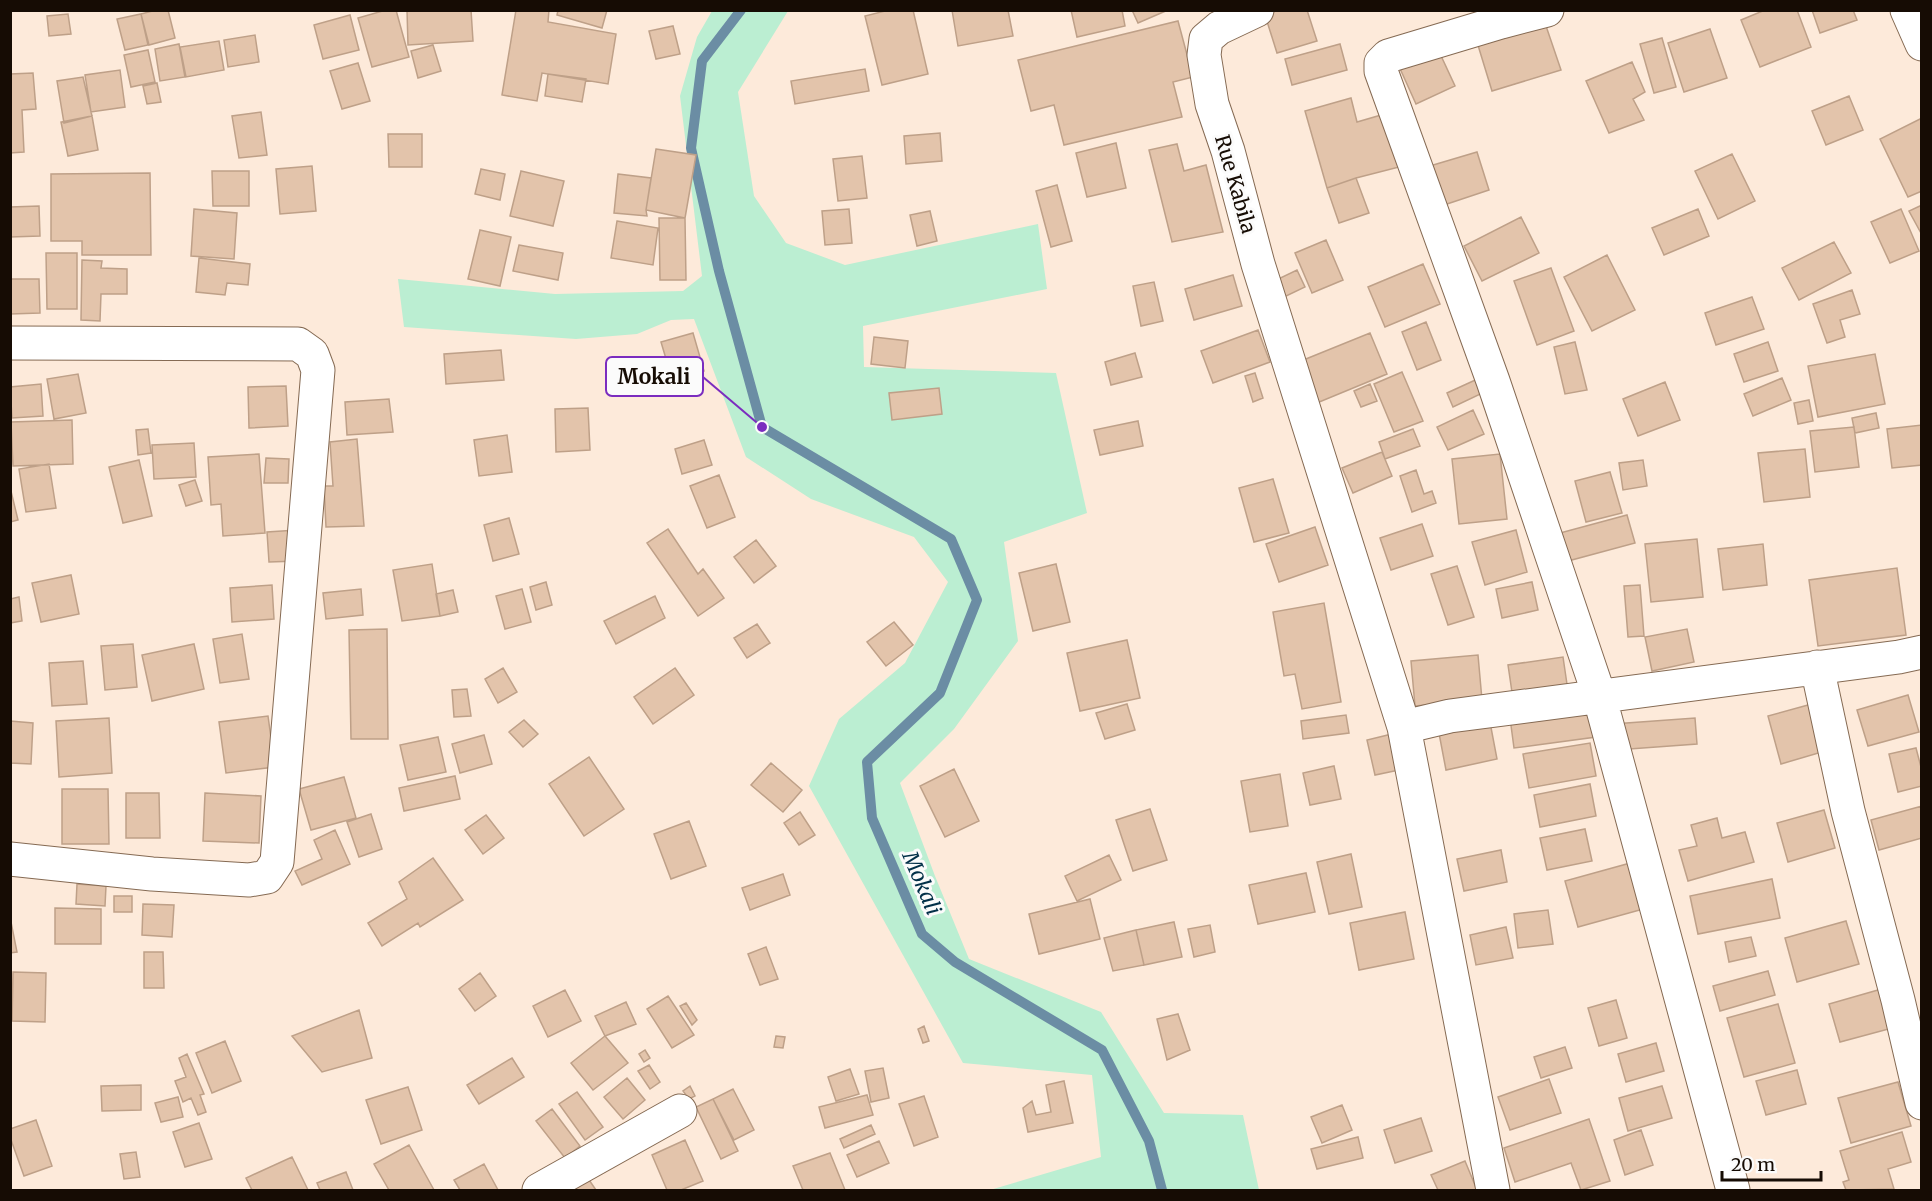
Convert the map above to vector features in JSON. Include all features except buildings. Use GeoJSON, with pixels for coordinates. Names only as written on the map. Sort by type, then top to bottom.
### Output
{"type":"FeatureCollection","features":[{"type":"Feature","properties":{"kind":"street","name":"Rue Kabila"},"geometry":{"type":"LineString","coordinates":[[1257,10],[1218,28],[1206,39],[1204,55],[1212,104],[1228,151],[1258,264],[1404,727],[1493,1191]]}},
{"type":"Feature","properties":{"kind":"street"},"geometry":{"type":"LineString","coordinates":[[1546,10],[1388,56],[1381,63],[1381,71],[1493,381],[1599,695],[1733,1191]]}},
{"type":"Feature","properties":{"kind":"street"},"geometry":{"type":"LineString","coordinates":[[1907,10],[1922,44]]}},
{"type":"Feature","properties":{"kind":"street"},"geometry":{"type":"LineString","coordinates":[[10,343],[298,344],[312,354],[318,370],[277,862],[267,877],[249,880],[152,874],[10,859]]}},
{"type":"Feature","properties":{"kind":"street"},"geometry":{"type":"LineString","coordinates":[[1404,727],[1449,716],[1899,657],[1922,652]]}},
{"type":"Feature","properties":{"kind":"street"},"geometry":{"type":"LineString","coordinates":[[1817,667],[1848,811],[1898,1000],[1922,1103]]}},
{"type":"Feature","properties":{"kind":"street"},"geometry":{"type":"LineString","coordinates":[[539,1191],[680,1111]]}},
{"type":"Feature","properties":{"kind":"green space"},"geometry":{"type":"Polygon","coordinates":[[[712,11],[788,11],[738,92],[754,196],[786,243],[845,265],[1038,224],[1047,289],[863,326],[864,367],[1056,373],[1087,513],[1004,542],[1018,641],[954,729],[900,783],[969,959],[1101,1012],[1164,1113],[1243,1115],[1259,1190],[990,1190],[1101,1157],[1092,1075],[963,1063],[809,786],[839,719],[905,663],[948,582],[914,537],[811,499],[746,457],[694,319],[671,320],[637,334],[576,339],[404,327],[398,279],[555,294],[683,291],[702,276],[680,96],[697,37],[712,11]]]}},
{"type":"Feature","properties":{"kind":"waterway","name":"Mokali"},"geometry":{"type":"LineString","coordinates":[[741,10],[702,61],[691,148],[719,271],[762,427],[951,539],[977,600],[940,693],[867,762],[872,818],[922,934],[955,962],[1102,1050],[1149,1141],[1162,1190]]}},
{"type":"Feature","properties":{"kind":"place","name":"Mokali"},"geometry":{"type":"Point","coordinates":[762,427]}}]}
